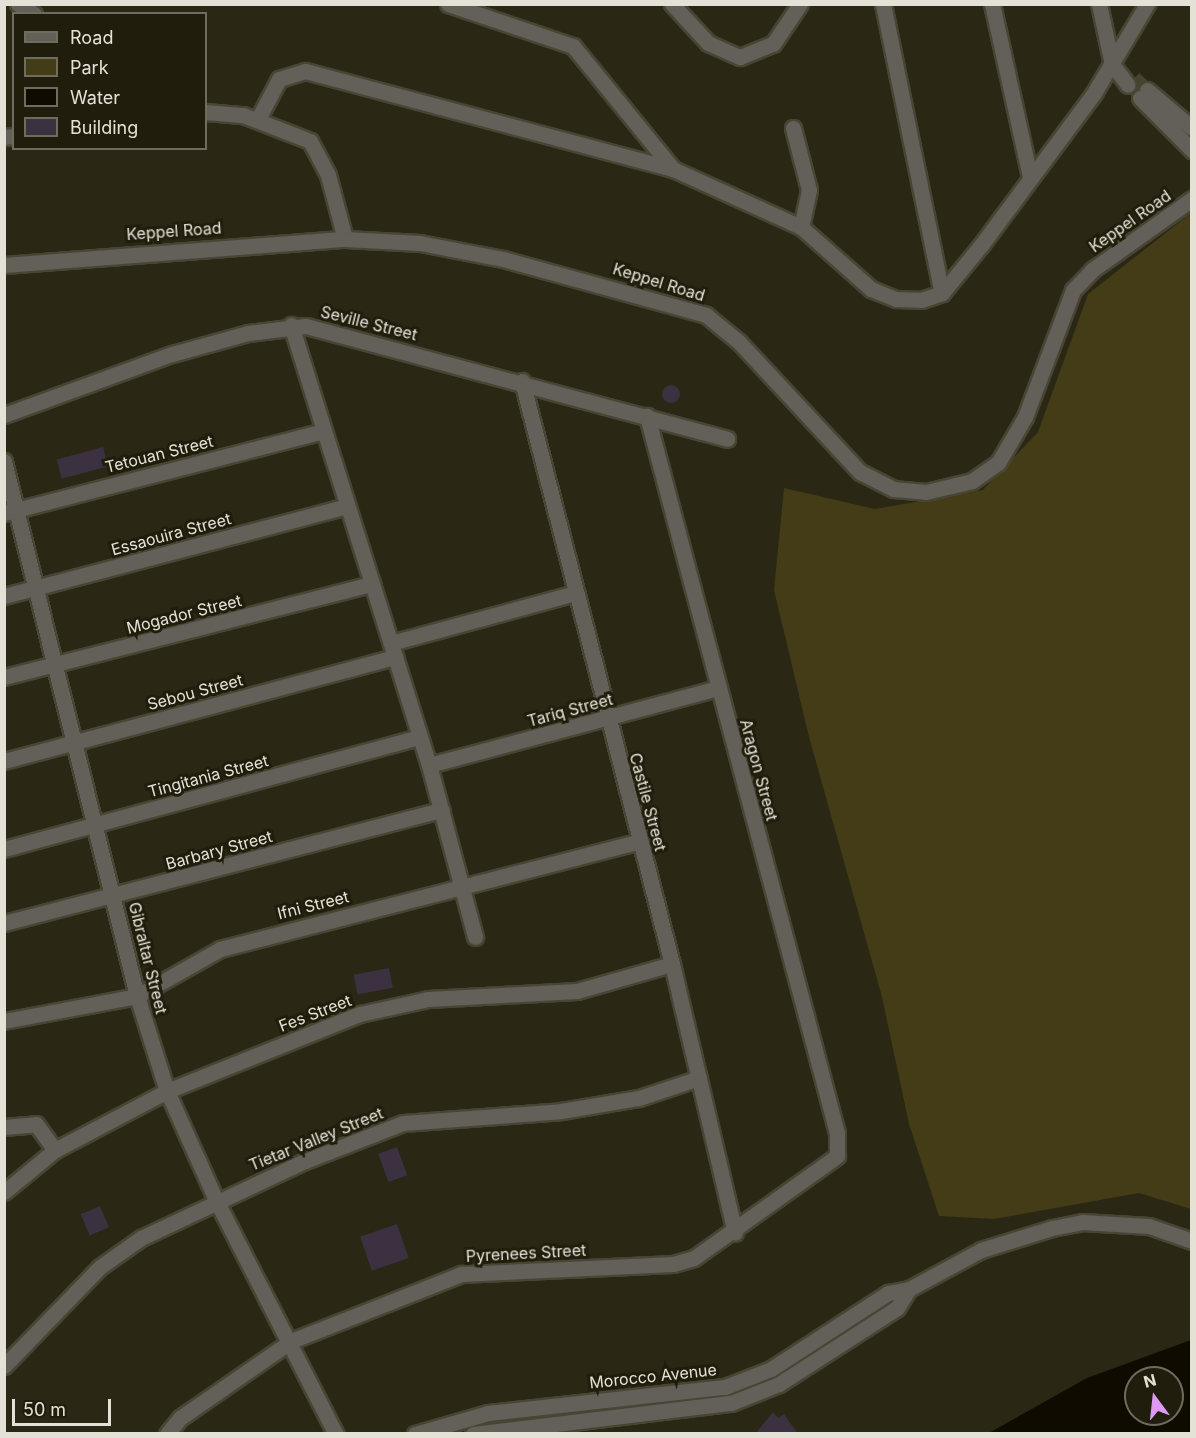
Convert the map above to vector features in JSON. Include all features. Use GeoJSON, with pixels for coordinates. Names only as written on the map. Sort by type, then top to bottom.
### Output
{"type":"FeatureCollection","features":[{"type":"Feature","properties":{"kind":"street"},"geometry":{"type":"LineString","coordinates":[[18,4],[31,12]]}},
{"type":"Feature","properties":{"kind":"street"},"geometry":{"type":"LineString","coordinates":[[448,4],[573,46],[673,169]]}},
{"type":"Feature","properties":{"kind":"street"},"geometry":{"type":"LineString","coordinates":[[674,5],[708,43],[741,57],[773,44],[800,4]]}},
{"type":"Feature","properties":{"kind":"street"},"geometry":{"type":"LineString","coordinates":[[883,4],[942,293]]}},
{"type":"Feature","properties":{"kind":"street"},"geometry":{"type":"LineString","coordinates":[[992,4],[1030,177]]}},
{"type":"Feature","properties":{"kind":"street"},"geometry":{"type":"LineString","coordinates":[[1099,4],[1106,38],[1115,59],[1131,82]]}},
{"type":"Feature","properties":{"kind":"street"},"geometry":{"type":"LineString","coordinates":[[258,119],[279,79],[305,71],[594,152],[673,169],[801,227],[841,265],[883,295],[921,300],[942,293],[1030,177],[1115,59],[1148,4]]}},
{"type":"Feature","properties":{"kind":"street"},"geometry":{"type":"LineString","coordinates":[[1191,128],[1144,94],[1191,150]]}},
{"type":"Feature","properties":{"kind":"street"},"geometry":{"type":"LineString","coordinates":[[207,112],[258,119],[310,141],[328,175],[345,239]]}},
{"type":"Feature","properties":{"kind":"street"},"geometry":{"type":"LineString","coordinates":[[793,128],[809,190],[801,227]]}},
{"type":"Feature","properties":{"kind":"street","name":"Keppel Road"},"geometry":{"type":"LineString","coordinates":[[4,264],[345,239],[457,249],[696,310],[730,333],[860,471],[893,489],[926,492],[972,481],[998,463],[1025,417],[1073,290],[1092,270],[1191,199]]}},
{"type":"Feature","properties":{"kind":"street"},"geometry":{"type":"LineString","coordinates":[[291,325],[429,765],[475,937]]}},
{"type":"Feature","properties":{"kind":"street","name":"Seville Street"},"geometry":{"type":"LineString","coordinates":[[4,415],[144,362],[291,325],[325,329],[522,381],[727,439]]}},
{"type":"Feature","properties":{"kind":"street","name":"Castile Street"},"geometry":{"type":"LineString","coordinates":[[522,381],[672,964],[735,1233]]}},
{"type":"Feature","properties":{"kind":"street","name":"Aragon Street"},"geometry":{"type":"LineString","coordinates":[[646,416],[837,1133]]}},
{"type":"Feature","properties":{"kind":"street","name":"Tetouan Street"},"geometry":{"type":"LineString","coordinates":[[11,511],[323,431]]}},
{"type":"Feature","properties":{"kind":"street","name":"Gibraltar Street"},"geometry":{"type":"LineString","coordinates":[[4,461],[11,511],[37,588],[137,996],[167,1091],[216,1200],[291,1341],[336,1434]]}},
{"type":"Feature","properties":{"kind":"street","name":"Essaouira Street"},"geometry":{"type":"LineString","coordinates":[[4,596],[347,506]]}},
{"type":"Feature","properties":{"kind":"street","name":"Mogador Street"},"geometry":{"type":"LineString","coordinates":[[4,677],[372,584]]}},
{"type":"Feature","properties":{"kind":"street","name":"Sebou Street"},"geometry":{"type":"LineString","coordinates":[[4,761],[76,743],[575,594]]}},
{"type":"Feature","properties":{"kind":"street","name":"Tariq Street"},"geometry":{"type":"LineString","coordinates":[[429,765],[719,688]]}},
{"type":"Feature","properties":{"kind":"street","name":"Tingitania Street"},"geometry":{"type":"LineString","coordinates":[[4,849],[97,826],[420,737]]}},
{"type":"Feature","properties":{"kind":"street","name":"Barbary Street"},"geometry":{"type":"LineString","coordinates":[[4,923],[442,810]]}},
{"type":"Feature","properties":{"kind":"street","name":"Ifni Street"},"geometry":{"type":"LineString","coordinates":[[4,1021],[137,996],[220,949],[640,841]]}},
{"type":"Feature","properties":{"kind":"street","name":"Fes Street"},"geometry":{"type":"LineString","coordinates":[[4,1192],[55,1150],[167,1091],[384,1007],[434,998],[565,993],[672,964]]}},
{"type":"Feature","properties":{"kind":"street","name":"Tietar Valley Street"},"geometry":{"type":"LineString","coordinates":[[4,1366],[100,1267],[141,1238],[216,1200],[403,1124],[561,1111],[639,1098],[699,1078]]}},
{"type":"Feature","properties":{"kind":"street"},"geometry":{"type":"LineString","coordinates":[[4,1127],[36,1124],[55,1150]]}},
{"type":"Feature","properties":{"kind":"street","name":"Pyrenees Street"},"geometry":{"type":"LineString","coordinates":[[167,1434],[180,1418],[291,1341],[461,1274],[673,1264],[713,1249],[835,1158],[839,1150],[837,1133]]}},
{"type":"Feature","properties":{"kind":"street"},"geometry":{"type":"LineString","coordinates":[[474,1434],[731,1403],[779,1384],[897,1308],[909,1289],[981,1250],[1083,1222],[1149,1226],[1191,1240]]}},
{"type":"Feature","properties":{"kind":"street","name":"Morocco Avenue"},"geometry":{"type":"LineString","coordinates":[[415,1434],[488,1413],[725,1387],[771,1369],[888,1293],[909,1289]]}},
{"type":"Feature","properties":{"kind":"green space"},"geometry":{"type":"Polygon","coordinates":[[[1191,213],[1191,1209],[1139,1193],[994,1219],[939,1216],[909,1124],[882,997],[809,737],[774,590],[784,488],[875,509],[983,490],[1038,432],[1088,294],[1191,213]]]}},
{"type":"Feature","properties":{"kind":"water"},"geometry":{"type":"Polygon","coordinates":[[[1191,1340],[1191,1433],[989,1433],[1087,1378],[1191,1340]]]}},
{"type":"Feature","properties":{"kind":"building"},"geometry":{"type":"Polygon","coordinates":[[[667,385],[675,385],[680,390],[678,401],[667,403],[662,398],[662,390],[667,385]]]}},
{"type":"Feature","properties":{"kind":"building"},"geometry":{"type":"Polygon","coordinates":[[[103,447],[108,466],[62,479],[57,459],[103,447]]]}},
{"type":"Feature","properties":{"kind":"building"},"geometry":{"type":"Polygon","coordinates":[[[389,968],[393,988],[357,995],[354,975],[389,968]]]}},
{"type":"Feature","properties":{"kind":"building"},"geometry":{"type":"Polygon","coordinates":[[[397,1147],[407,1175],[388,1182],[378,1154],[397,1147]]]}},
{"type":"Feature","properties":{"kind":"building"},"geometry":{"type":"Polygon","coordinates":[[[100,1206],[109,1227],[90,1235],[81,1214],[100,1206]]]}},
{"type":"Feature","properties":{"kind":"building"},"geometry":{"type":"Polygon","coordinates":[[[397,1224],[409,1258],[372,1271],[360,1237],[397,1224]]]}},
{"type":"Feature","properties":{"kind":"building"},"geometry":{"type":"Polygon","coordinates":[[[773,1412],[778,1418],[784,1414],[798,1434],[755,1434],[773,1412]]]}},
{"type":"Feature","properties":{"kind":"tunnel"},"geometry":{"type":"LineString","coordinates":[[1134,78],[1147,90]]}}]}
